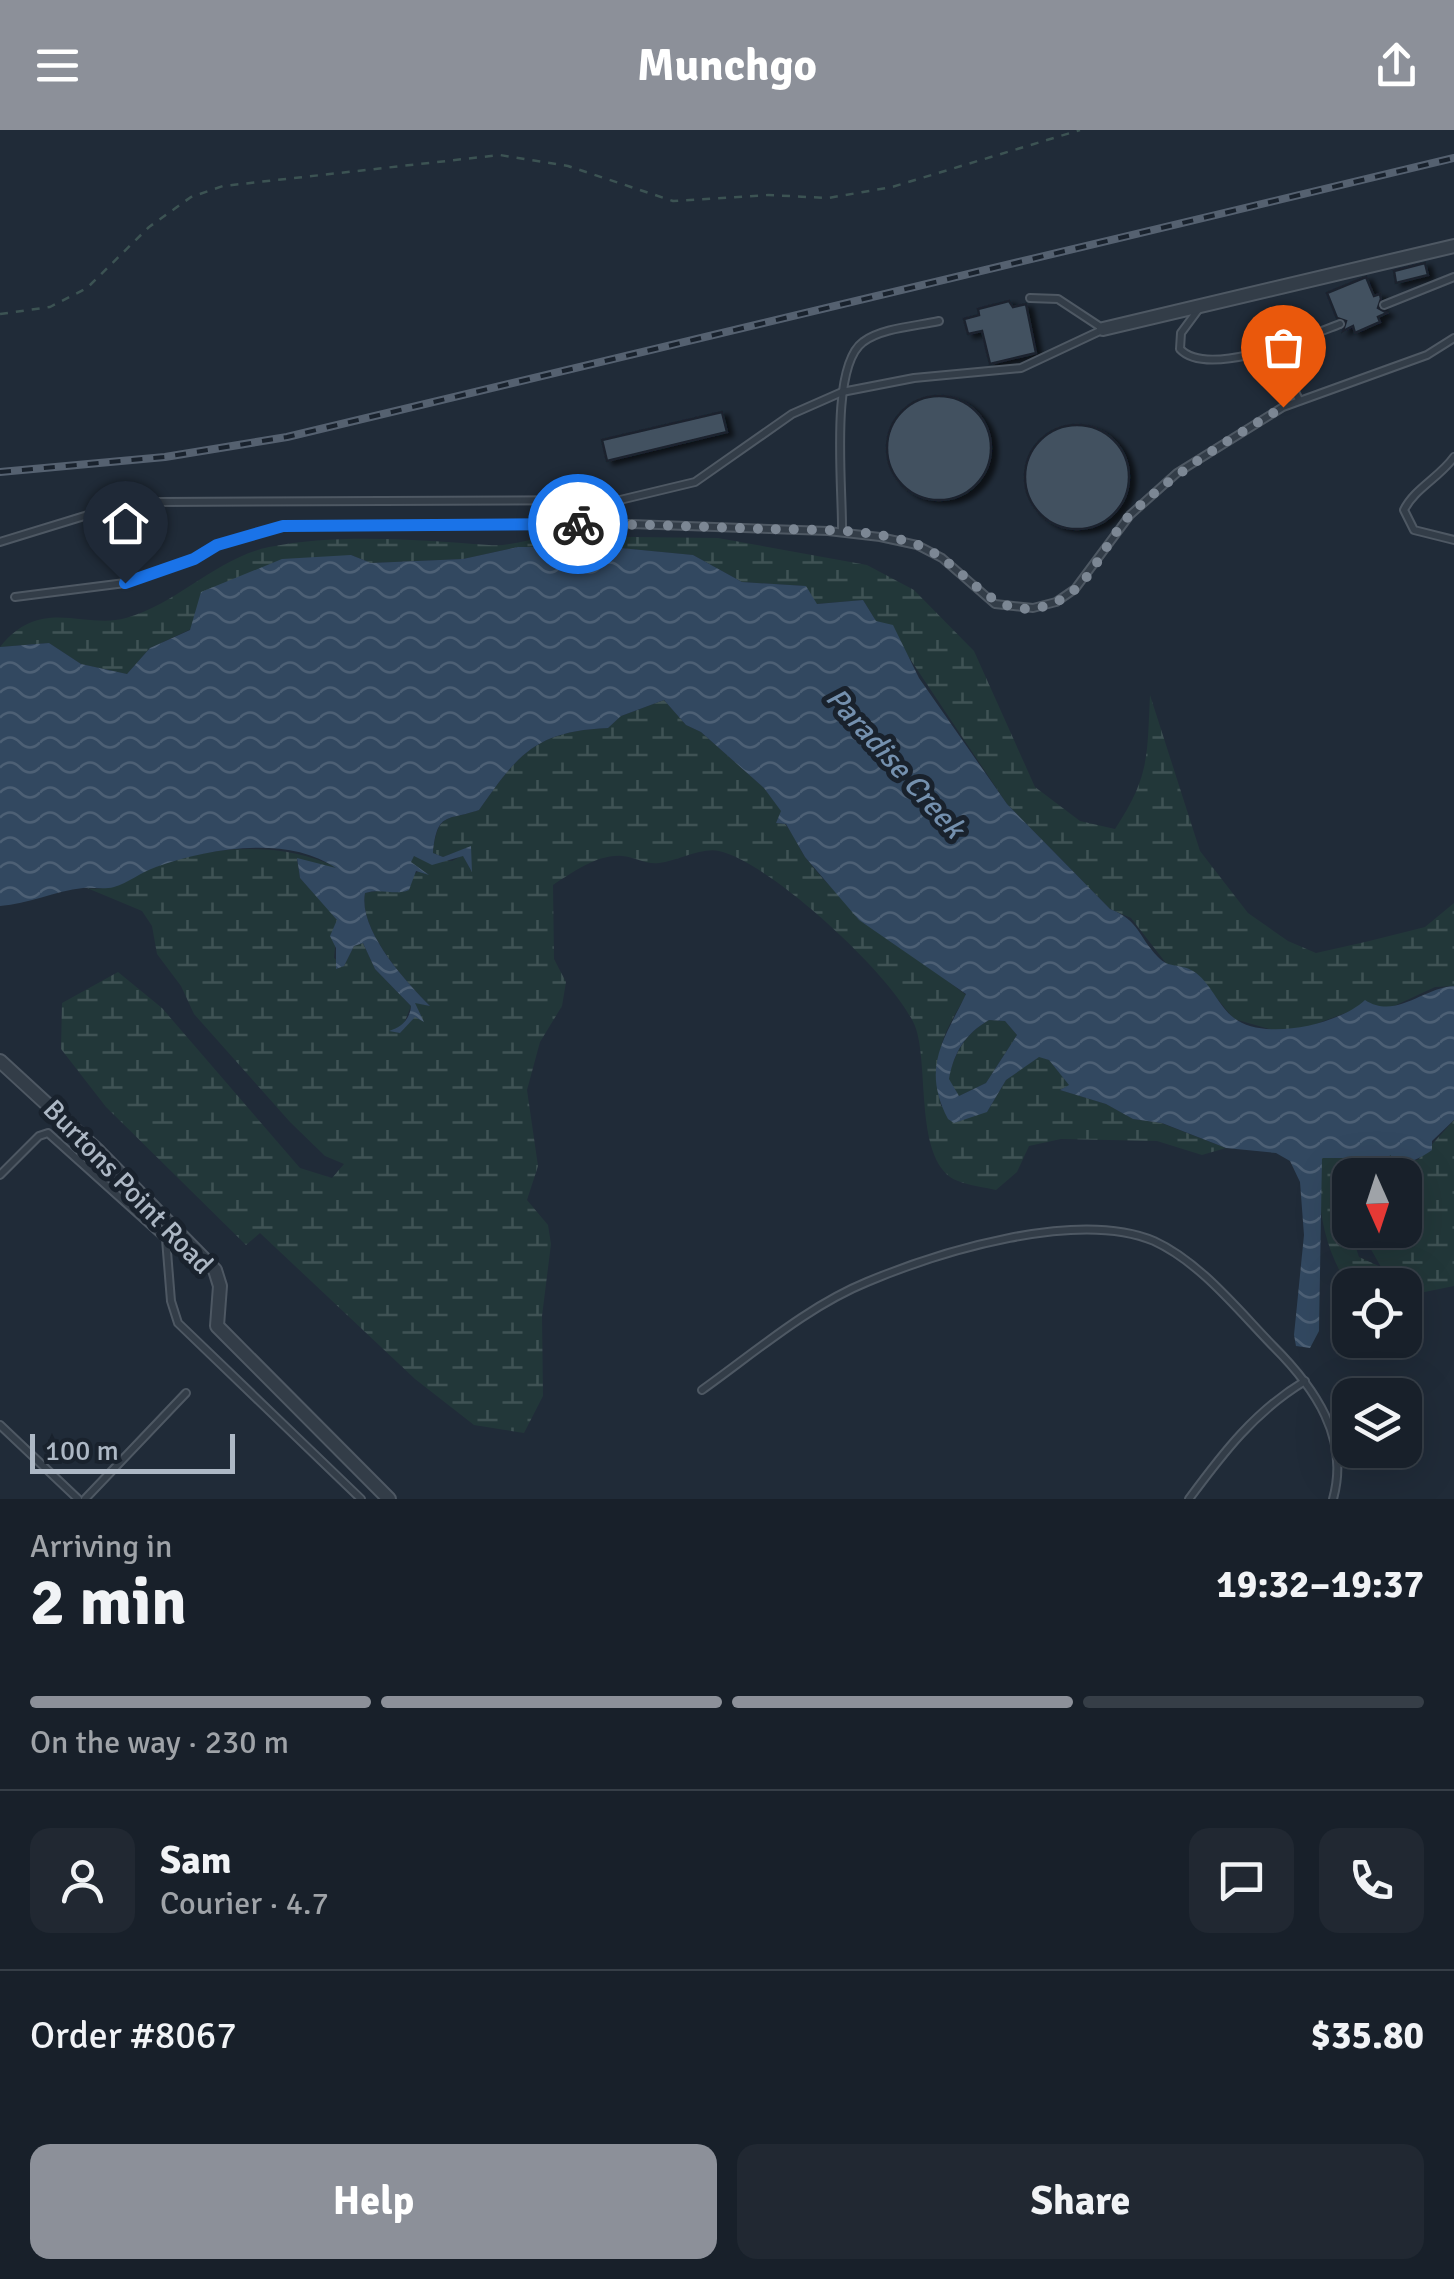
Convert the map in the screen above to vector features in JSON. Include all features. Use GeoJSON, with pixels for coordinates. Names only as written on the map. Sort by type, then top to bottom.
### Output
{"type":"FeatureCollection","features":[{"type":"Feature","properties":{"kind":"street"},"geometry":{"type":"LineString","coordinates":[[1103,329],[1428,252],[1454,250]]}},
{"type":"Feature","properties":{"kind":"street","name":"Burtons Point Road"},"geometry":{"type":"LineString","coordinates":[[0,1061],[100,1152],[216,1270],[220,1286],[217,1326],[389,1499]]}},
{"type":"Feature","properties":{"kind":"lane"},"geometry":{"type":"LineString","coordinates":[[1384,305],[1454,277]]}},
{"type":"Feature","properties":{"kind":"lane"},"geometry":{"type":"LineString","coordinates":[[1030,298],[1058,299],[1103,329]]}},
{"type":"Feature","properties":{"kind":"lane"},"geometry":{"type":"LineString","coordinates":[[1204,304],[1180,332],[1184,354],[1216,360],[1274,347],[1340,324]]}},
{"type":"Feature","properties":{"kind":"lane"},"geometry":{"type":"LineString","coordinates":[[842,532],[844,375],[860,344],[939,321]]}},
{"type":"Feature","properties":{"kind":"lane"},"geometry":{"type":"LineString","coordinates":[[0,542],[90,514],[159,502],[620,500],[695,482],[792,414],[842,392],[914,378],[1021,368],[1103,329]]}},
{"type":"Feature","properties":{"kind":"lane"},"geometry":{"type":"LineString","coordinates":[[15,597],[125,583],[194,559],[217,545],[283,526],[614,524],[842,532],[917,545],[942,558],[995,604],[1033,608],[1056,602],[1091,572],[1130,515],[1177,473],[1299,400],[1427,355],[1454,338]]}},
{"type":"Feature","properties":{"kind":"lane"},"geometry":{"type":"LineString","coordinates":[[1274,347],[1299,400]]}},
{"type":"Feature","properties":{"kind":"lane"},"geometry":{"type":"LineString","coordinates":[[1454,457],[1441,476],[1410,498],[1404,510],[1414,530],[1454,540]]}},
{"type":"Feature","properties":{"kind":"lane"},"geometry":{"type":"LineString","coordinates":[[0,1175],[39,1136],[48,1133],[68,1147],[166,1239],[171,1301],[178,1322],[361,1499]]}},
{"type":"Feature","properties":{"kind":"lane"},"geometry":{"type":"LineString","coordinates":[[702,1390],[799,1322],[865,1282],[995,1241],[1070,1228],[1115,1228],[1157,1242],[1208,1280],[1305,1381],[1335,1434],[1340,1469],[1332,1499]]}},
{"type":"Feature","properties":{"kind":"lane"},"geometry":{"type":"LineString","coordinates":[[1189,1499],[1224,1451],[1272,1401],[1305,1381]]}},
{"type":"Feature","properties":{"kind":"lane"},"geometry":{"type":"LineString","coordinates":[[0,1425],[81,1499],[186,1392]]}},
{"type":"Feature","properties":{"kind":"path"},"geometry":{"type":"LineString","coordinates":[[0,314],[50,307],[86,288],[150,227],[191,197],[222,186],[500,155],[568,166],[673,200],[768,195],[828,198],[892,187],[1080,130]]}},
{"type":"Feature","properties":{"kind":"green space"},"geometry":{"type":"Polygon","coordinates":[[[549,536],[718,538],[867,565],[914,590],[974,651],[1035,787],[1080,821],[1115,829],[1126,811],[1144,765],[1150,695],[1200,851],[1248,913],[1288,941],[1316,953],[1425,927],[1454,903],[1454,986],[1435,987],[1392,1007],[1356,1009],[1305,1028],[1273,1030],[1234,1019],[1195,972],[1169,967],[1131,918],[1110,909],[1007,804],[896,638],[876,621],[863,600],[816,604],[805,586],[742,582],[693,555],[610,547],[518,547],[463,559],[371,563],[351,555],[150,648],[127,674],[81,664],[49,643],[0,647],[15,631],[47,618],[110,621],[145,611],[232,561],[269,547],[351,539],[496,545],[549,536]]]}},
{"type":"Feature","properties":{"kind":"green space"},"geometry":{"type":"Polygon","coordinates":[[[664,700],[686,725],[701,732],[764,788],[782,811],[776,823],[785,824],[805,857],[839,895],[966,995],[941,1048],[941,1106],[987,1112],[1006,1080],[1039,1056],[1049,1060],[1070,1085],[1060,1090],[1106,1104],[1133,1119],[1161,1123],[1226,1148],[1202,1155],[1157,1141],[1061,1139],[1029,1146],[1017,1172],[996,1190],[958,1181],[944,1171],[934,1155],[915,1026],[883,980],[829,924],[768,876],[719,851],[659,863],[622,856],[595,861],[553,885],[554,959],[566,982],[562,1006],[540,1042],[527,1090],[538,1166],[527,1200],[548,1225],[551,1244],[542,1316],[543,1396],[524,1433],[474,1425],[415,1379],[260,1233],[246,1245],[106,1107],[61,1049],[62,1003],[118,972],[162,1008],[300,1168],[332,1178],[344,1164],[325,1156],[290,1122],[194,1014],[181,986],[157,954],[152,926],[142,911],[87,888],[113,886],[174,860],[221,851],[292,853],[336,867],[333,870],[297,859],[300,878],[338,920],[334,958],[344,966],[354,946],[363,943],[375,969],[411,1006],[400,1033],[415,1016],[423,1021],[414,1002],[430,1006],[376,938],[365,907],[365,893],[389,889],[421,870],[410,862],[414,856],[452,861],[463,855],[470,869],[462,850],[443,857],[433,853],[441,824],[479,810],[518,760],[546,740],[608,728],[621,716],[664,700]]]}},
{"type":"Feature","properties":{"kind":"green space"},"geometry":{"type":"Polygon","coordinates":[[[989,1020],[1005,1021],[1017,1035],[986,1083],[959,1096],[948,1079],[954,1060],[967,1038],[989,1020]]]}},
{"type":"Feature","properties":{"kind":"green space"},"geometry":{"type":"Polygon","coordinates":[[[1454,1120],[1454,1286],[1422,1293],[1422,1268],[1338,1268],[1328,1243],[1321,1209],[1322,1158],[1332,1158],[1332,1248],[1356,1248],[1359,1257],[1381,1267],[1370,1248],[1422,1248],[1420,1158],[1454,1120]]]}},
{"type":"Feature","properties":{"kind":"water","name":"Paradise Creek"},"geometry":{"type":"Polygon","coordinates":[[[518,547],[610,547],[693,555],[742,582],[806,586],[817,604],[863,600],[876,621],[893,625],[919,678],[1007,804],[1110,909],[1133,924],[1158,957],[1199,975],[1234,1018],[1264,1029],[1301,1027],[1338,1016],[1365,1000],[1387,1007],[1454,986],[1454,1120],[1432,1141],[1432,1150],[1419,1158],[1322,1158],[1319,1331],[1310,1348],[1296,1346],[1294,1335],[1304,1235],[1300,1182],[1290,1161],[1276,1153],[1226,1148],[1162,1123],[1133,1119],[1106,1104],[1060,1090],[1069,1085],[1049,1060],[1039,1057],[1006,1080],[987,1112],[954,1123],[948,1119],[940,1101],[936,1069],[944,1040],[966,994],[859,920],[805,857],[786,824],[776,823],[781,811],[764,788],[701,732],[686,725],[664,700],[621,716],[608,728],[546,740],[518,760],[479,810],[451,817],[441,824],[433,853],[443,857],[471,846],[472,872],[463,856],[432,865],[414,856],[411,862],[429,875],[416,871],[409,890],[404,892],[365,893],[365,907],[376,939],[430,1006],[415,1003],[424,1022],[415,1017],[400,1033],[389,1031],[404,1022],[411,1006],[375,969],[363,943],[354,946],[344,966],[336,969],[336,948],[330,936],[337,920],[300,878],[297,858],[336,868],[295,851],[248,848],[199,854],[156,867],[114,887],[83,888],[0,906],[0,647],[49,643],[81,664],[127,674],[150,648],[190,630],[201,592],[282,559],[351,555],[371,563],[463,559],[518,547]],[[989,1020],[973,1031],[954,1060],[949,1079],[959,1096],[986,1083],[1017,1035],[1005,1021],[989,1020]]]}},
{"type":"Feature","properties":{"kind":"building"},"geometry":{"type":"Polygon","coordinates":[[[1425,263],[1428,275],[1396,283],[1394,271],[1425,263]]]}},
{"type":"Feature","properties":{"kind":"building"},"geometry":{"type":"Polygon","coordinates":[[[1366,277],[1374,296],[1380,294],[1378,308],[1387,313],[1378,317],[1380,322],[1355,333],[1353,326],[1343,331],[1346,321],[1337,318],[1327,293],[1366,277]]]}},
{"type":"Feature","properties":{"kind":"building"},"geometry":{"type":"Polygon","coordinates":[[[1009,301],[1013,307],[1026,304],[1036,353],[990,364],[982,331],[968,334],[964,319],[979,315],[978,309],[1009,301]]]}},
{"type":"Feature","properties":{"kind":"building"},"geometry":{"type":"Polygon","coordinates":[[[939,396],[959,400],[982,419],[991,448],[987,468],[968,491],[939,500],[919,496],[896,477],[887,448],[891,428],[910,405],[939,396]]]}},
{"type":"Feature","properties":{"kind":"building"},"geometry":{"type":"Polygon","coordinates":[[[722,412],[727,432],[607,461],[602,440],[722,412]]]}},
{"type":"Feature","properties":{"kind":"building"},"geometry":{"type":"Polygon","coordinates":[[[1077,425],[1097,429],[1120,448],[1129,477],[1125,497],[1106,520],[1077,529],[1057,525],[1034,506],[1025,477],[1029,457],[1048,434],[1077,425]]]}},
{"type":"Feature","properties":{"kind":"railway"},"geometry":{"type":"LineString","coordinates":[[0,472],[165,457],[287,437],[1454,158]]}},
{"type":"Feature","properties":{"kind":"way so far"},"geometry":{"type":"LineString","coordinates":[[578,524],[828,530],[880,537],[917,545],[942,558],[995,604],[1033,608],[1056,602],[1075,589],[1130,515],[1177,473],[1283,407]]}},
{"type":"Feature","properties":{"kind":"route"},"geometry":{"type":"LineString","coordinates":[[125,583],[194,559],[217,545],[283,526],[578,524]]}}]}
